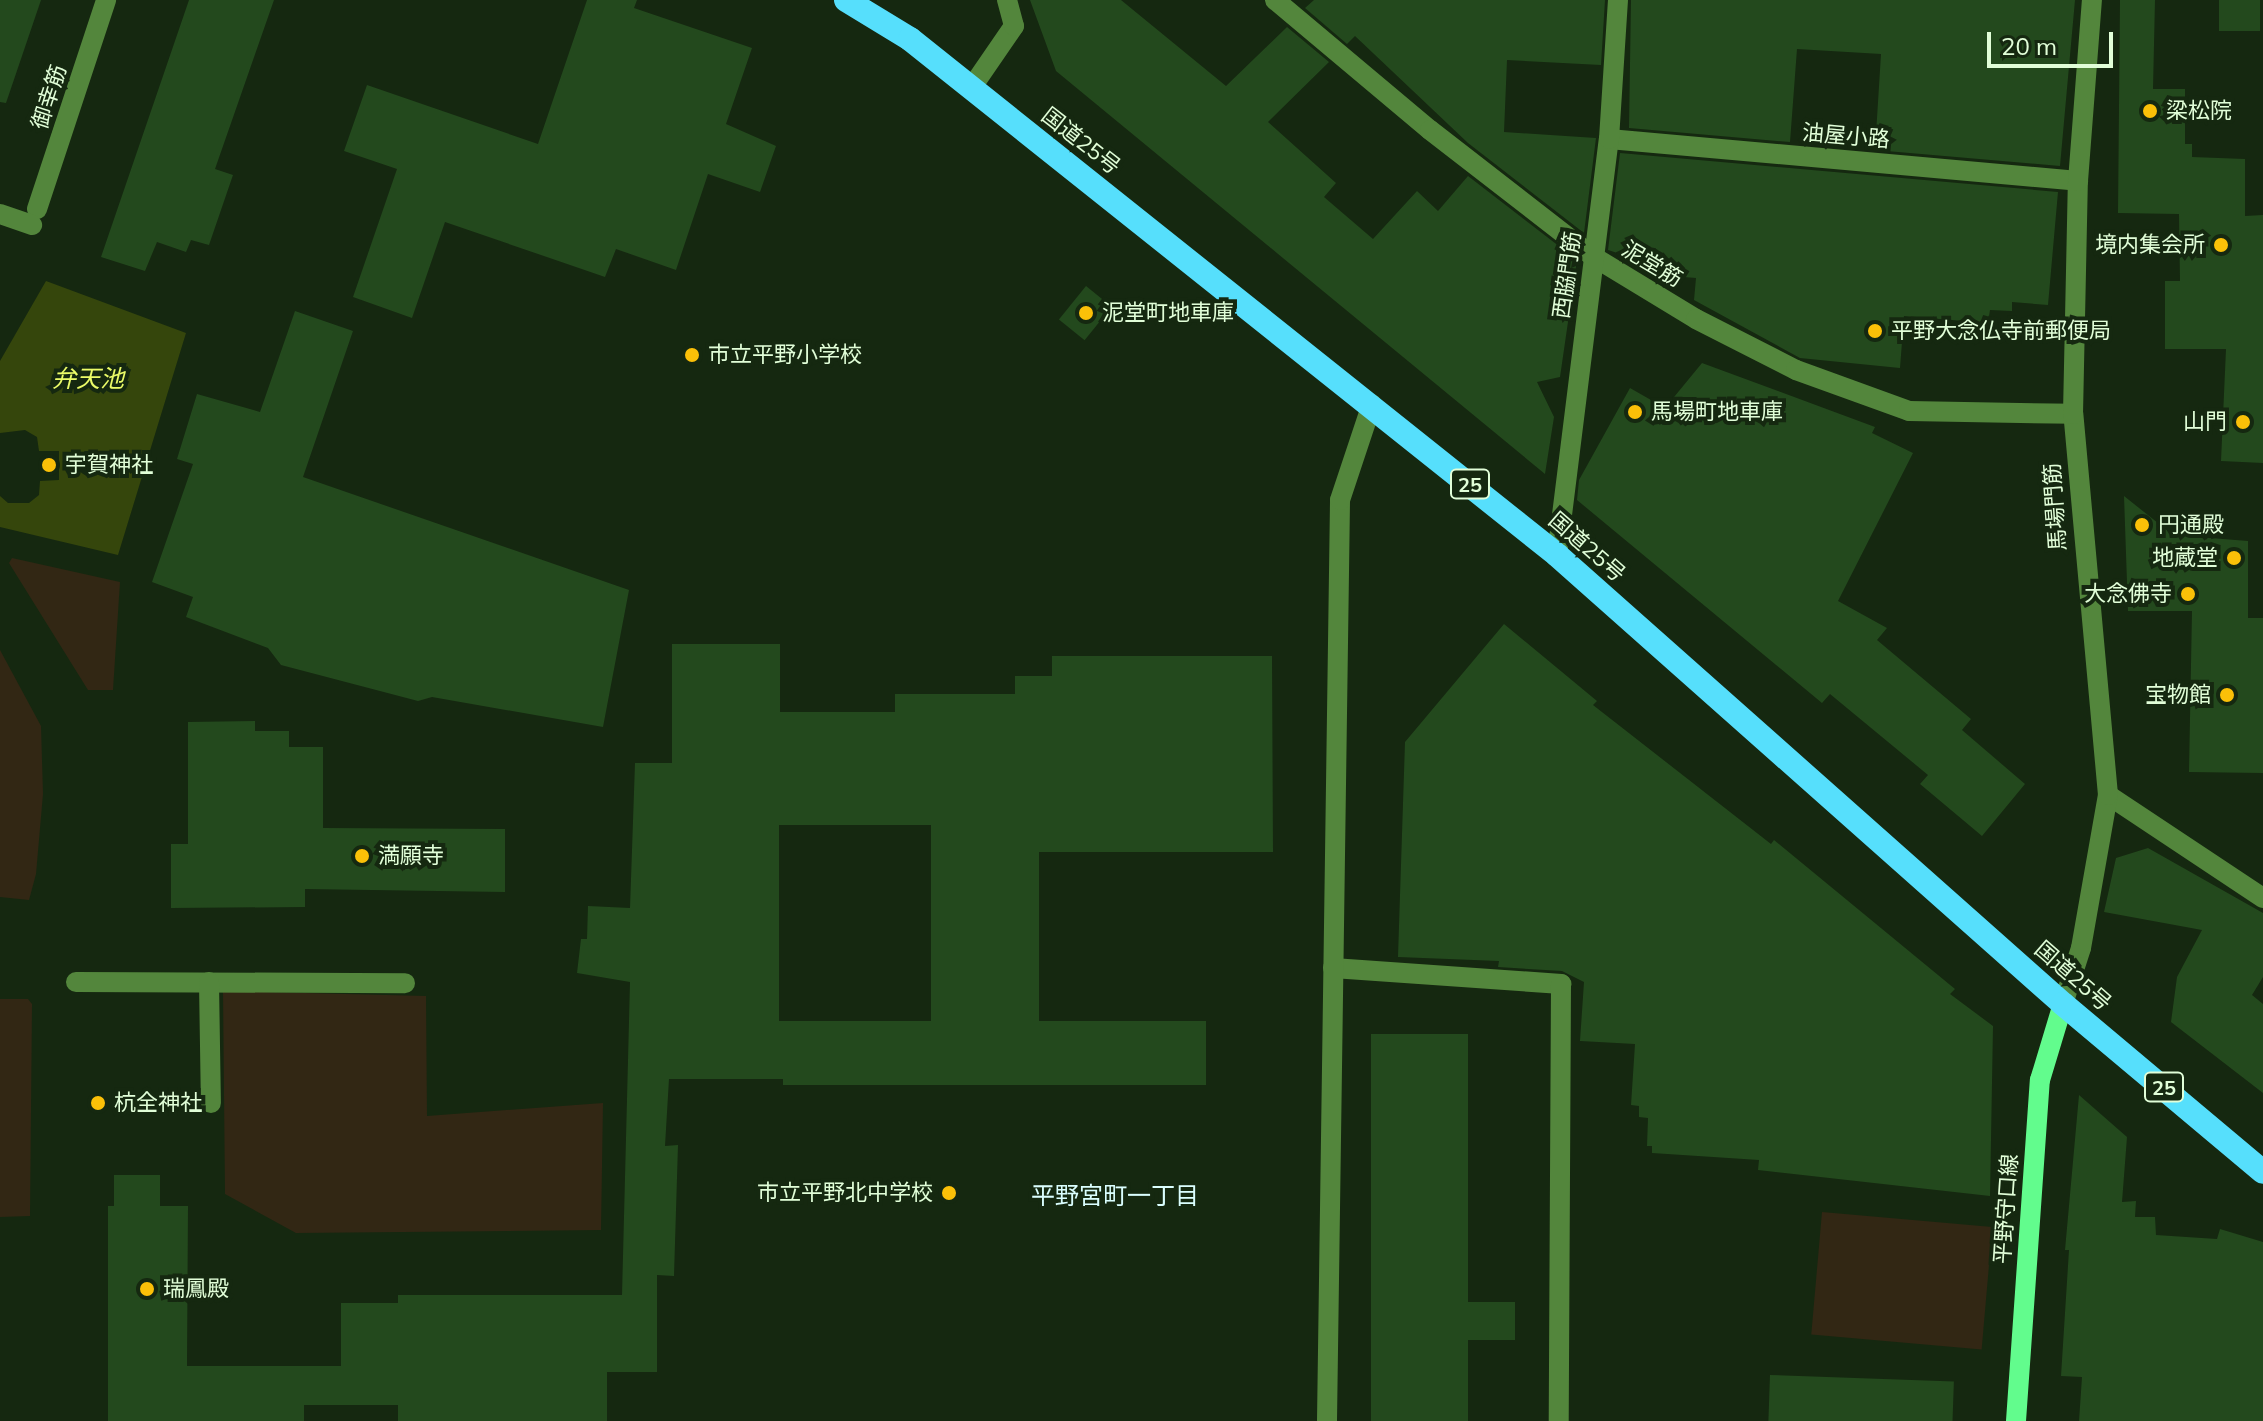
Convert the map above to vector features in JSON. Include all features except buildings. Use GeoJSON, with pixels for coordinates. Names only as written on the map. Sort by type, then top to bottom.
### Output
{"type":"FeatureCollection","features":[{"type":"Feature","properties":{"kind":"highway","name":"国道25号"},"geometry":{"type":"LineString","coordinates":[[846,0],[910,39],[972,87],[1557,555],[2063,1004],[2263,1172]]}},
{"type":"Feature","properties":{"kind":"main road","name":"平野守口線"},"geometry":{"type":"LineString","coordinates":[[2016,1421],[2040,1080],[2063,1004]]}},
{"type":"Feature","properties":{"kind":"street","name":"御幸筋"},"geometry":{"type":"LineString","coordinates":[[0,214],[35,217],[106,0]]}},
{"type":"Feature","properties":{"kind":"street"},"geometry":{"type":"LineString","coordinates":[[972,87],[1014,26],[1007,0]]}},
{"type":"Feature","properties":{"kind":"street","name":"泥堂筋"},"geometry":{"type":"LineString","coordinates":[[1275,0],[1430,130],[1594,257],[1696,319],[1796,370],[1909,411],[2073,414]]}},
{"type":"Feature","properties":{"kind":"street","name":"西脇門筋"},"geometry":{"type":"LineString","coordinates":[[1557,555],[1609,139],[1618,0]]}},
{"type":"Feature","properties":{"kind":"street","name":"馬場門筋"},"geometry":{"type":"LineString","coordinates":[[2063,1004],[2081,948],[2108,795],[2073,414],[2078,181],[2092,0]]}},
{"type":"Feature","properties":{"kind":"street","name":"油屋小路"},"geometry":{"type":"LineString","coordinates":[[1609,139],[2078,181]]}},
{"type":"Feature","properties":{"kind":"street"},"geometry":{"type":"LineString","coordinates":[[1327,1421],[1340,500],[1372,404]]}},
{"type":"Feature","properties":{"kind":"street"},"geometry":{"type":"LineString","coordinates":[[2108,795],[2263,898]]}},
{"type":"Feature","properties":{"kind":"street"},"geometry":{"type":"LineString","coordinates":[[1333,968],[1561,984],[1559,1421]]}},
{"type":"Feature","properties":{"kind":"street"},"geometry":{"type":"LineString","coordinates":[[76,982],[405,983]]}},
{"type":"Feature","properties":{"kind":"street"},"geometry":{"type":"LineString","coordinates":[[209,982],[211,1103]]}},
{"type":"Feature","properties":{"kind":"shaded area"},"geometry":{"type":"Polygon","coordinates":[[[12,558],[120,582],[113,690],[88,690],[9,563],[12,558]]]}},
{"type":"Feature","properties":{"kind":"shaded area"},"geometry":{"type":"Polygon","coordinates":[[[0,650],[41,726],[43,794],[36,874],[29,900],[0,897],[0,650]]]}},
{"type":"Feature","properties":{"kind":"shaded area"},"geometry":{"type":"Polygon","coordinates":[[[223,991],[426,996],[427,1116],[603,1103],[601,1230],[296,1233],[225,1194],[223,991]]]}},
{"type":"Feature","properties":{"kind":"shaded area"},"geometry":{"type":"Polygon","coordinates":[[[0,999],[28,999],[32,1004],[30,1216],[0,1217],[0,999]]]}},
{"type":"Feature","properties":{"kind":"shaded area"},"geometry":{"type":"Polygon","coordinates":[[[1822,1212],[1992,1227],[1982,1349],[1811,1335],[1822,1212]]]}},
{"type":"Feature","properties":{"kind":"water","name":"弁天池"},"geometry":{"type":"Polygon","coordinates":[[[46,281],[186,333],[118,555],[0,527],[0,496],[8,503],[29,503],[39,495],[40,481],[59,480],[59,451],[39,451],[37,437],[25,430],[0,433],[0,361],[46,281]]]}},
{"type":"Feature","properties":{"kind":"place","name":"梁松院"},"geometry":{"type":"Point","coordinates":[2150,111]}},
{"type":"Feature","properties":{"kind":"place","name":"境内集会所"},"geometry":{"type":"Point","coordinates":[2221,245]}},
{"type":"Feature","properties":{"kind":"place","name":"泥堂町地車庫"},"geometry":{"type":"Point","coordinates":[1086,313]}},
{"type":"Feature","properties":{"kind":"place","name":"平野大念仏寺前郵便局"},"geometry":{"type":"Point","coordinates":[1875,331]}},
{"type":"Feature","properties":{"kind":"place","name":"市立平野小学校"},"geometry":{"type":"Point","coordinates":[692,355]}},
{"type":"Feature","properties":{"kind":"place","name":"馬場町地車庫"},"geometry":{"type":"Point","coordinates":[1635,412]}},
{"type":"Feature","properties":{"kind":"place","name":"山門"},"geometry":{"type":"Point","coordinates":[2243,422]}},
{"type":"Feature","properties":{"kind":"place","name":"宇賀神社"},"geometry":{"type":"Point","coordinates":[49,465]}},
{"type":"Feature","properties":{"kind":"place","name":"円通殿"},"geometry":{"type":"Point","coordinates":[2142,525]}},
{"type":"Feature","properties":{"kind":"place","name":"地蔵堂"},"geometry":{"type":"Point","coordinates":[2234,558]}},
{"type":"Feature","properties":{"kind":"place","name":"大念佛寺"},"geometry":{"type":"Point","coordinates":[2188,594]}},
{"type":"Feature","properties":{"kind":"place","name":"宝物館"},"geometry":{"type":"Point","coordinates":[2227,695]}},
{"type":"Feature","properties":{"kind":"place","name":"満願寺"},"geometry":{"type":"Point","coordinates":[362,856]}},
{"type":"Feature","properties":{"kind":"place","name":"杭全神社"},"geometry":{"type":"Point","coordinates":[98,1103]}},
{"type":"Feature","properties":{"kind":"place","name":"市立平野北中学校"},"geometry":{"type":"Point","coordinates":[949,1193]}},
{"type":"Feature","properties":{"kind":"place","name":"瑞鳳殿"},"geometry":{"type":"Point","coordinates":[147,1289]}},
{"type":"Feature","properties":{"kind":"district","name":"平野宮町一丁目"},"geometry":{"type":"Point","coordinates":[1115,1196]}}]}
